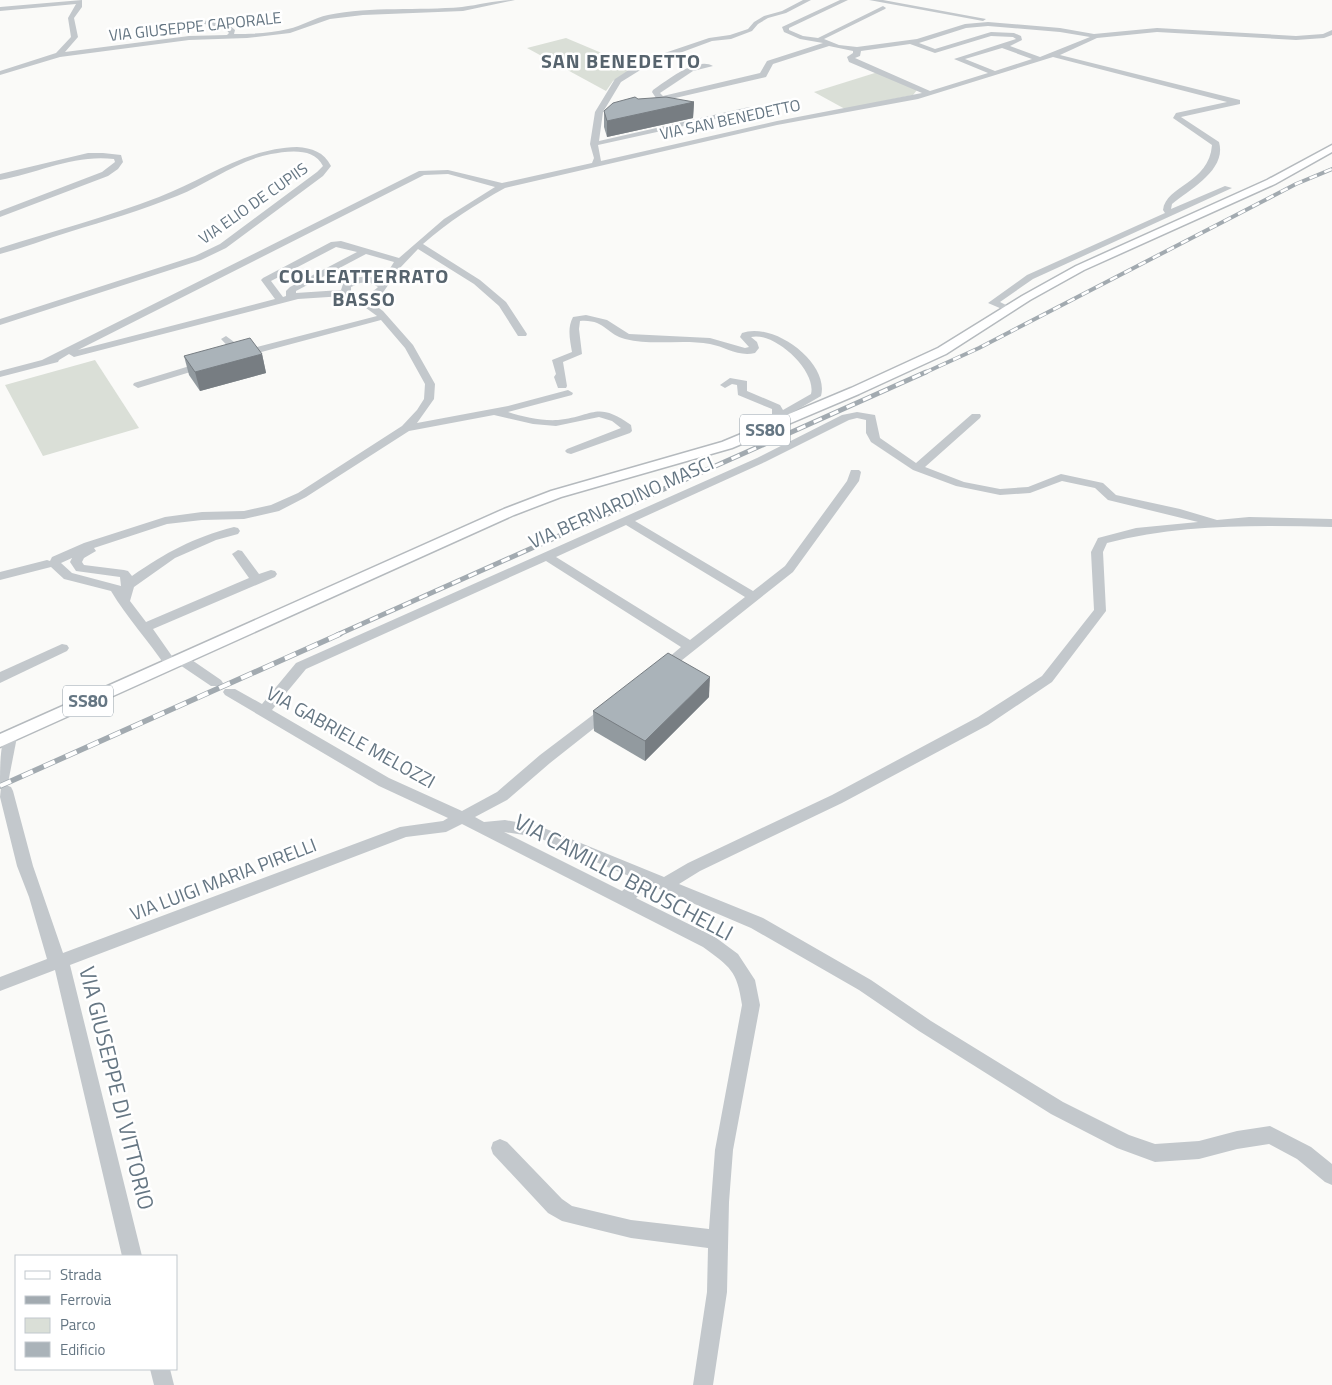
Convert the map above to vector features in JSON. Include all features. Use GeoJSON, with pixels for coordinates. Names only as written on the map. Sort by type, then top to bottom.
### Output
{"type":"FeatureCollection","features":[{"type":"Feature","properties":{"kind":"main road","name":"SS80"},"geometry":{"type":"LineString","coordinates":[[5,739],[522,506],[556,494],[697,455],[774,421],[913,365],[968,336],[1009,309],[1080,268],[1271,182],[1332,148]]}},
{"type":"Feature","properties":{"kind":"street","name":"VIA GIUSEPPE CAPORALE"},"geometry":{"type":"LineString","coordinates":[[0,73],[59,55],[189,38],[229,37],[290,31],[308,23],[338,16],[463,9],[512,0]]}},
{"type":"Feature","properties":{"kind":"street"},"geometry":{"type":"LineString","coordinates":[[569,170],[588,157],[594,144],[599,112],[618,81],[647,62],[711,40],[738,35],[750,30],[756,23],[766,17],[784,12],[808,0]]}},
{"type":"Feature","properties":{"kind":"street"},"geometry":{"type":"LineString","coordinates":[[845,0],[785,27],[786,30],[802,38],[825,42],[838,47],[857,49],[909,42],[975,24],[1088,33],[1091,39],[1156,30],[1296,38],[1324,36],[1332,32]]}},
{"type":"Feature","properties":{"kind":"street"},"geometry":{"type":"LineString","coordinates":[[872,0],[1040,28]]}},
{"type":"Feature","properties":{"kind":"street"},"geometry":{"type":"LineString","coordinates":[[0,9],[79,1],[72,18],[75,37],[59,55]]}},
{"type":"Feature","properties":{"kind":"street"},"geometry":{"type":"LineString","coordinates":[[825,42],[821,37],[883,8]]}},
{"type":"Feature","properties":{"kind":"street"},"geometry":{"type":"LineString","coordinates":[[196,21],[228,26],[232,30],[229,37]]}},
{"type":"Feature","properties":{"kind":"street"},"geometry":{"type":"LineString","coordinates":[[909,42],[935,51],[991,34],[1019,37],[1018,40],[958,59],[994,73]]}},
{"type":"Feature","properties":{"kind":"street","name":"VIA SAN BENEDETTO"},"geometry":{"type":"LineString","coordinates":[[399,262],[417,245],[471,202],[502,186],[569,170],[597,160],[615,159],[777,123],[897,102],[930,94],[1054,54],[1091,39]]}},
{"type":"Feature","properties":{"kind":"street"},"geometry":{"type":"LineString","coordinates":[[636,105],[763,75],[770,63],[825,42]]}},
{"type":"Feature","properties":{"kind":"street"},"geometry":{"type":"LineString","coordinates":[[1006,44],[1004,46],[1038,59]]}},
{"type":"Feature","properties":{"kind":"street"},"geometry":{"type":"LineString","coordinates":[[857,49],[857,54],[851,57],[852,60],[930,94],[1022,68],[1054,54],[1237,102],[1179,115],[1176,118],[1216,144],[1217,155],[1199,180],[1168,203],[1167,210],[1171,213]]}},
{"type":"Feature","properties":{"kind":"street"},"geometry":{"type":"LineString","coordinates":[[661,99],[656,92],[676,77],[695,68]]}},
{"type":"Feature","properties":{"kind":"street"},"geometry":{"type":"LineString","coordinates":[[594,144],[749,109]]}},
{"type":"Feature","properties":{"kind":"street"},"geometry":{"type":"LineString","coordinates":[[599,112],[613,110]]}},
{"type":"Feature","properties":{"kind":"street"},"geometry":{"type":"LineString","coordinates":[[588,157],[592,162],[597,160],[594,144]]}},
{"type":"Feature","properties":{"kind":"street","name":"VIA ELIO DE CUPIIS"},"geometry":{"type":"LineString","coordinates":[[0,251],[163,198],[261,155],[285,150],[308,150],[319,154],[325,159],[327,166],[320,174],[223,246],[198,258],[0,322]]}},
{"type":"Feature","properties":{"kind":"street"},"geometry":{"type":"LineString","coordinates":[[0,177],[38,170],[67,160],[98,154],[118,157],[119,162],[115,168],[105,174],[0,214]]}},
{"type":"Feature","properties":{"kind":"street"},"geometry":{"type":"LineString","coordinates":[[46,362],[422,173],[448,172],[502,186]]}},
{"type":"Feature","properties":{"kind":"street"},"geometry":{"type":"LineString","coordinates":[[1009,309],[993,303],[1030,277],[1228,188]]}},
{"type":"Feature","properties":{"kind":"street"},"geometry":{"type":"LineString","coordinates":[[0,576],[53,563],[88,546],[165,521],[202,516],[244,515],[275,508],[302,496],[406,428],[421,412],[429,399],[430,384],[409,347],[382,315],[358,297],[346,293],[289,298],[267,281],[268,278],[334,244],[341,244],[399,262]]}},
{"type":"Feature","properties":{"kind":"street"},"geometry":{"type":"LineString","coordinates":[[417,245],[478,282],[503,304],[522,334]]}},
{"type":"Feature","properties":{"kind":"street"},"geometry":{"type":"LineString","coordinates":[[289,298],[293,289],[365,251]]}},
{"type":"Feature","properties":{"kind":"street"},"geometry":{"type":"LineString","coordinates":[[0,374],[125,340],[366,279],[399,262]]}},
{"type":"Feature","properties":{"kind":"street"},"geometry":{"type":"LineString","coordinates":[[358,297],[370,296],[381,289],[399,262]]}},
{"type":"Feature","properties":{"kind":"street"},"geometry":{"type":"LineString","coordinates":[[366,279],[377,281],[381,289],[382,315]]}},
{"type":"Feature","properties":{"kind":"street"},"geometry":{"type":"LineString","coordinates":[[346,293],[346,286],[352,282]]}},
{"type":"Feature","properties":{"kind":"street"},"geometry":{"type":"LineString","coordinates":[[226,339],[238,355],[382,315]]}},
{"type":"Feature","properties":{"kind":"street"},"geometry":{"type":"LineString","coordinates":[[406,428],[543,402],[565,389],[559,377],[561,374],[557,360],[577,354],[574,329],[576,318],[588,316],[597,318],[615,328],[620,334],[629,337],[668,341],[708,340],[744,352],[751,351],[754,348],[753,344],[744,337],[746,335],[756,332],[767,335],[796,354],[812,369],[818,381],[819,391],[816,396],[774,421]]}},
{"type":"Feature","properties":{"kind":"street"},"geometry":{"type":"LineString","coordinates":[[113,328],[110,334],[114,339],[125,340]]}},
{"type":"Feature","properties":{"kind":"street"},"geometry":{"type":"LineString","coordinates":[[138,385],[214,362]]}},
{"type":"Feature","properties":{"kind":"street"},"geometry":{"type":"LineString","coordinates":[[725,385],[730,381],[744,383],[742,394],[776,407],[778,411],[774,421]]}},
{"type":"Feature","properties":{"kind":"street"},"geometry":{"type":"LineString","coordinates":[[496,412],[534,422],[558,423],[600,412],[616,418],[627,427],[626,431],[613,437],[571,451]]}},
{"type":"Feature","properties":{"kind":"street","name":"VIA BERNARDINO MASCI"},"geometry":{"type":"LineString","coordinates":[[263,712],[301,666],[761,460],[846,417],[857,415],[871,417],[872,433],[875,440],[917,468]]}},
{"type":"Feature","properties":{"kind":"street"},"geometry":{"type":"LineString","coordinates":[[976,416],[917,468],[966,486],[1000,492],[1039,488],[1057,477],[1086,482],[1099,485],[1112,498],[1219,524]]}},
{"type":"Feature","properties":{"kind":"street"},"geometry":{"type":"LineString","coordinates":[[654,675],[789,569],[853,481],[854,472]]}},
{"type":"Feature","properties":{"kind":"street"},"geometry":{"type":"LineString","coordinates":[[124,601],[128,578],[124,574],[80,568],[76,562],[79,556],[134,536],[165,521]]}},
{"type":"Feature","properties":{"kind":"street"},"geometry":{"type":"LineString","coordinates":[[627,521],[755,597]]}},
{"type":"Feature","properties":{"kind":"street"},"geometry":{"type":"LineString","coordinates":[[622,899],[656,881],[694,868],[837,799],[983,721],[1047,679],[1100,611],[1097,552],[1102,540],[1136,532],[1249,521],[1332,523]]}},
{"type":"Feature","properties":{"kind":"street"},"geometry":{"type":"LineString","coordinates":[[128,585],[171,555],[212,537],[234,531]]}},
{"type":"Feature","properties":{"kind":"street"},"geometry":{"type":"LineString","coordinates":[[238,554],[257,580]]}},
{"type":"Feature","properties":{"kind":"street"},"geometry":{"type":"LineString","coordinates":[[546,556],[691,646]]}},
{"type":"Feature","properties":{"kind":"street"},"geometry":{"type":"LineString","coordinates":[[53,563],[68,576],[116,588],[128,609],[176,662],[216,683]]}},
{"type":"Feature","properties":{"kind":"street"},"geometry":{"type":"LineString","coordinates":[[144,628],[271,574]]}},
{"type":"Feature","properties":{"kind":"street"},"geometry":{"type":"LineString","coordinates":[[0,678],[62,648]]}},
{"type":"Feature","properties":{"kind":"street","name":"VIA GABRIELE MELOZZI"},"geometry":{"type":"LineString","coordinates":[[230,692],[384,782],[481,828]]}},
{"type":"Feature","properties":{"kind":"street","name":"VIA LUIGI MARIA PIRELLI"},"geometry":{"type":"LineString","coordinates":[[0,984],[405,832],[446,826],[502,796],[545,759],[617,704]]}},
{"type":"Feature","properties":{"kind":"street","name":"VIA GIUSEPPE DI VITTORIO"},"geometry":{"type":"LineString","coordinates":[[5,739],[4,785],[25,866],[37,897],[54,956],[60,961],[132,1255]]}},
{"type":"Feature","properties":{"kind":"street"},"geometry":{"type":"LineString","coordinates":[[481,828],[505,826],[539,832],[757,923],[865,985],[925,1026],[1057,1108],[1124,1142],[1155,1153],[1200,1150],[1237,1140],[1270,1135],[1304,1153],[1332,1176]]}},
{"type":"Feature","properties":{"kind":"street","name":"VIA CAMILLO BRUSCHELLI"},"geometry":{"type":"LineString","coordinates":[[481,828],[710,942],[732,959],[746,980],[752,1006],[724,1150],[718,1239],[717,1292],[703,1385]]}},
{"type":"Feature","properties":{"kind":"street"},"geometry":{"type":"LineString","coordinates":[[500,1148],[555,1206],[569,1214],[631,1229],[677,1236],[718,1239]]}},
{"type":"Feature","properties":{"kind":"street"},"geometry":{"type":"LineString","coordinates":[[160,1370],[164,1385]]}},
{"type":"Feature","properties":{"kind":"green space"},"geometry":{"type":"Polygon","coordinates":[[[566,38],[635,67],[613,81],[606,91],[527,48],[566,38]]]}},
{"type":"Feature","properties":{"kind":"green space"},"geometry":{"type":"Polygon","coordinates":[[[878,72],[917,90],[913,95],[845,109],[814,92],[878,72]]]}},
{"type":"Feature","properties":{"kind":"green space"},"geometry":{"type":"Polygon","coordinates":[[[95,360],[139,428],[43,456],[5,385],[95,360]]]}},
{"type":"Feature","properties":{"kind":"building"},"geometry":{"type":"Polygon","coordinates":[[[635,97],[638,99],[666,97],[694,102],[607,121],[604,111],[613,103],[635,97]]]}},
{"type":"Feature","properties":{"kind":"building"},"geometry":{"type":"Polygon","coordinates":[[[250,338],[262,354],[195,372],[184,356],[250,338]]]}},
{"type":"Feature","properties":{"kind":"building"},"geometry":{"type":"Polygon","coordinates":[[[668,653],[710,677],[645,741],[593,711],[668,653]]]}},
{"type":"Feature","properties":{"kind":"railway"},"geometry":{"type":"LineString","coordinates":[[924,373],[979,348],[1296,184],[1332,169]]}},
{"type":"Feature","properties":{"kind":"railway"},"geometry":{"type":"LineString","coordinates":[[337,635],[926,372]]}},
{"type":"Feature","properties":{"kind":"railway"},"geometry":{"type":"LineString","coordinates":[[0,786],[340,634]]}},
{"type":"Feature","properties":{"kind":"district","name":"SAN BENEDETTO"},"geometry":{"type":"Point","coordinates":[621,61]}},
{"type":"Feature","properties":{"kind":"district","name":"COLLEATTERRATO BASSO"},"geometry":{"type":"Point","coordinates":[364,288]}}]}
